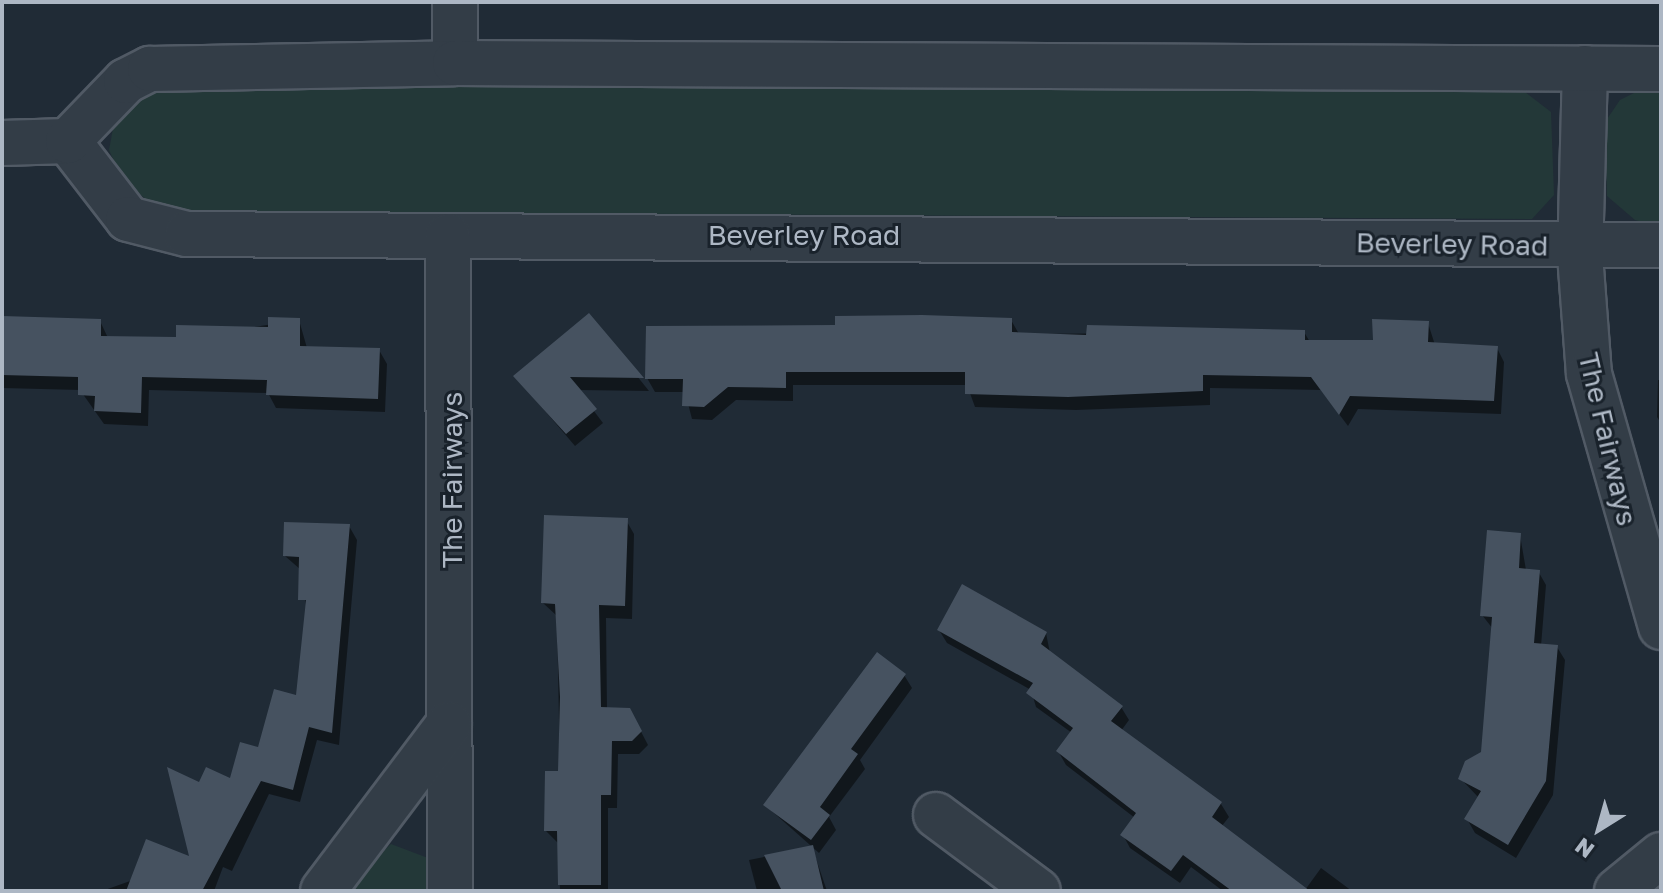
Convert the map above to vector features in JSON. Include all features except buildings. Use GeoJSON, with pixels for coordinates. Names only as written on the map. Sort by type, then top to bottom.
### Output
{"type":"FeatureCollection","features":[{"type":"Feature","properties":{"kind":"street"},"geometry":{"type":"LineString","coordinates":[[455,2],[455,63]]}},
{"type":"Feature","properties":{"kind":"street"},"geometry":{"type":"LineString","coordinates":[[2,143],[68,141],[126,81],[150,69],[455,63],[1661,69]]}},
{"type":"Feature","properties":{"kind":"street","name":"Beverley Road"},"geometry":{"type":"LineString","coordinates":[[1581,246],[1585,68]]}},
{"type":"Feature","properties":{"kind":"street","name":"Beverley Road"},"geometry":{"type":"LineString","coordinates":[[68,141],[110,202],[150,230],[448,236],[1661,245]]}},
{"type":"Feature","properties":{"kind":"street","name":"The Fairways"},"geometry":{"type":"LineString","coordinates":[[448,236],[450,891]]}},
{"type":"Feature","properties":{"kind":"street","name":"The Fairways"},"geometry":{"type":"LineString","coordinates":[[1581,246],[1597,414],[1661,627]]}},
{"type":"Feature","properties":{"kind":"street"},"geometry":{"type":"LineString","coordinates":[[323,891],[449,724]]}},
{"type":"Feature","properties":{"kind":"street"},"geometry":{"type":"LineString","coordinates":[[936,815],[1038,891]]}},
{"type":"Feature","properties":{"kind":"street"},"geometry":{"type":"LineString","coordinates":[[1617,891],[1661,855]]}},
{"type":"Feature","properties":{"kind":"green space"},"geometry":{"type":"Polygon","coordinates":[[[150,85],[1521,89],[1551,112],[1554,195],[1532,219],[161,211],[123,181],[109,150],[114,123],[150,85]]]}},
{"type":"Feature","properties":{"kind":"green space"},"geometry":{"type":"Polygon","coordinates":[[[1644,88],[1661,89],[1661,227],[1635,220],[1607,196],[1605,122],[1620,100],[1644,88]]]}},
{"type":"Feature","properties":{"kind":"green space"},"geometry":{"type":"Polygon","coordinates":[[[391,844],[428,858],[434,891],[342,891],[391,844]]]}}]}
